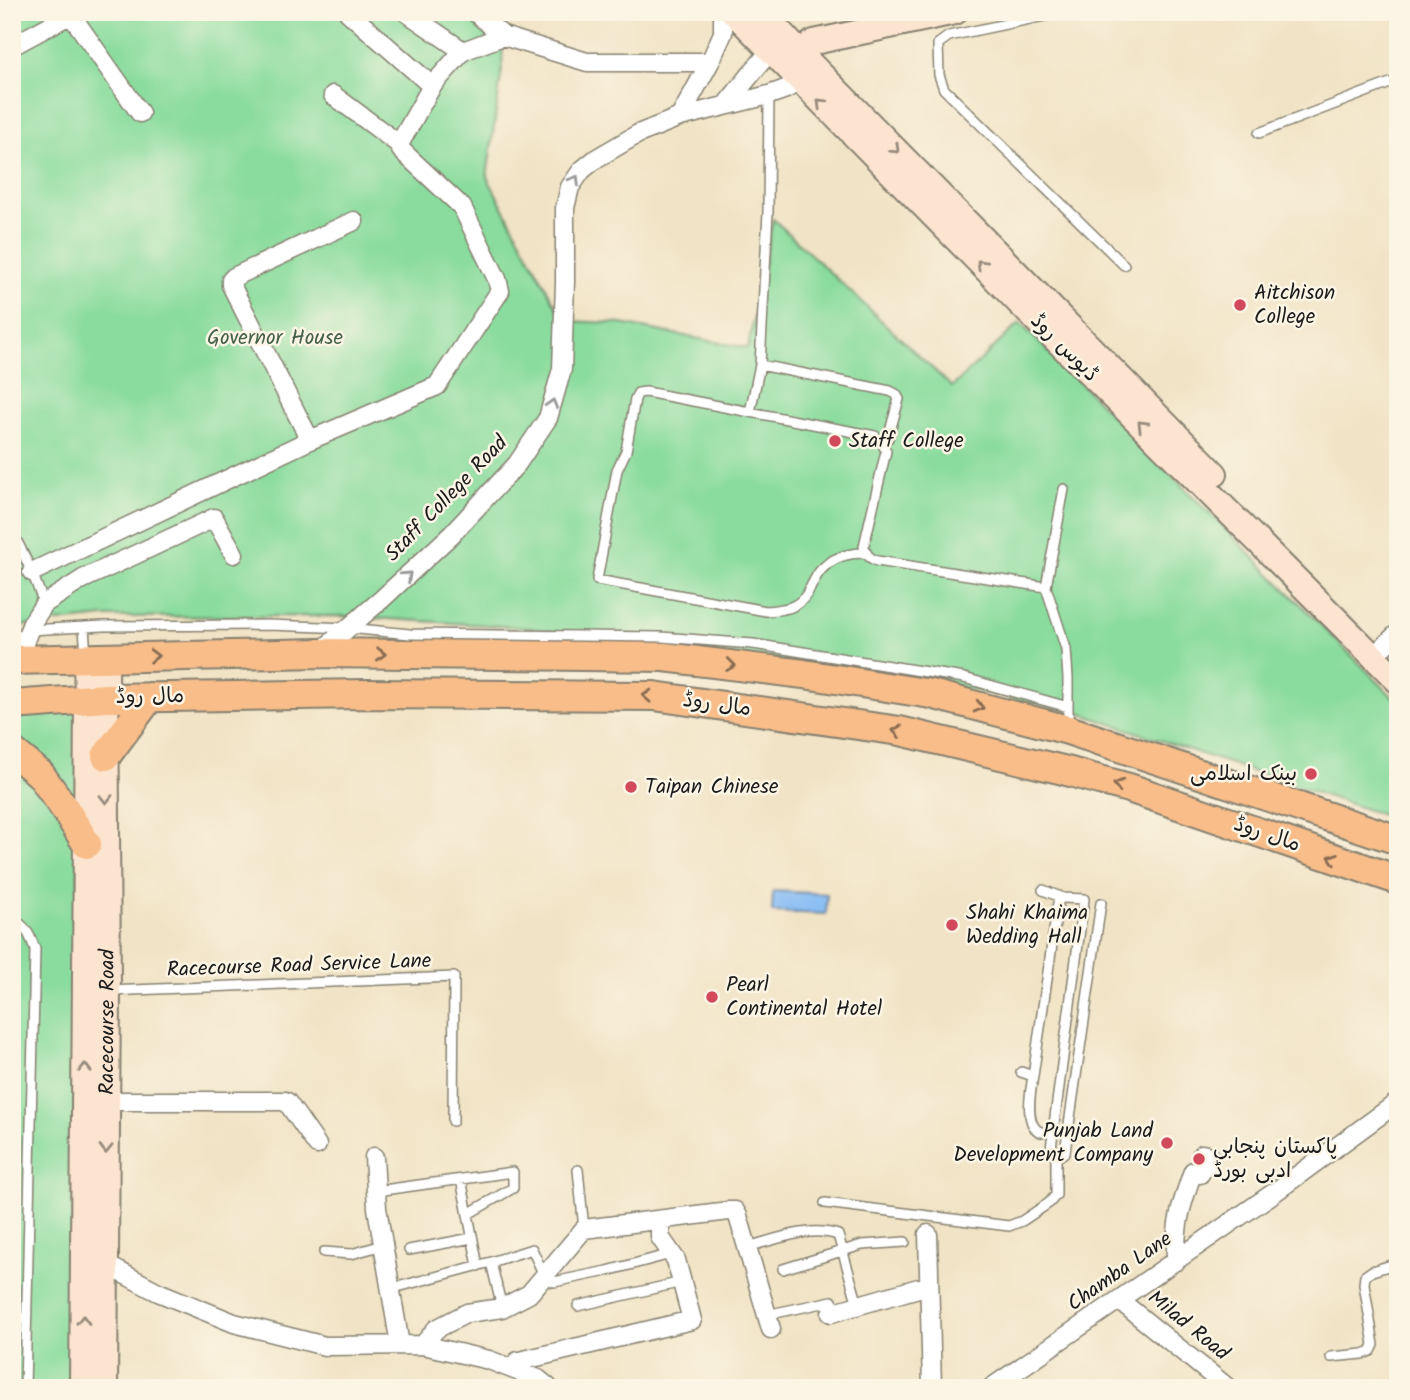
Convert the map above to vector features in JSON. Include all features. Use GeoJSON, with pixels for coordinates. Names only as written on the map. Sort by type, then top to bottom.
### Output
{"type":"FeatureCollection","features":[{"type":"Feature","properties":{"kind":"main road","name":"ڈیوس روڈ"},"geometry":{"type":"LineString","coordinates":[[733,12],[1393,646]]}},
{"type":"Feature","properties":{"kind":"main road","name":"ڈیوس روڈ"},"geometry":{"type":"LineString","coordinates":[[762,12],[788,62],[1018,302],[1398,681]]}},
{"type":"Feature","properties":{"kind":"main road"},"geometry":{"type":"LineString","coordinates":[[788,62],[814,42],[955,12]]}},
{"type":"Feature","properties":{"kind":"main road","name":"مال روڈ"},"geometry":{"type":"LineString","coordinates":[[19,660],[319,653],[664,657],[804,674],[1068,718],[1398,840]]}},
{"type":"Feature","properties":{"kind":"main road","name":"Racecourse Road"},"geometry":{"type":"LineString","coordinates":[[96,657],[97,699],[87,844],[107,1101],[105,1388]]}},
{"type":"Feature","properties":{"kind":"main road","name":"مال روڈ"},"geometry":{"type":"LineString","coordinates":[[12,705],[150,697],[380,694],[654,696],[900,731],[1063,770],[1129,788],[1398,880]]}},
{"type":"Feature","properties":{"kind":"main road"},"geometry":{"type":"LineString","coordinates":[[106,756],[150,697]]}},
{"type":"Feature","properties":{"kind":"main road","name":"Racecourse Road"},"geometry":{"type":"LineString","coordinates":[[82,1388],[106,756],[97,699]]}},
{"type":"Feature","properties":{"kind":"main road"},"geometry":{"type":"LineString","coordinates":[[12,751],[40,774],[87,844]]}},
{"type":"Feature","properties":{"kind":"street"},"geometry":{"type":"LineString","coordinates":[[348,12],[432,86]]}},
{"type":"Feature","properties":{"kind":"street"},"geometry":{"type":"LineString","coordinates":[[406,12],[463,51]]}},
{"type":"Feature","properties":{"kind":"street"},"geometry":{"type":"LineString","coordinates":[[475,12],[503,36],[587,62],[710,62]]}},
{"type":"Feature","properties":{"kind":"street"},"geometry":{"type":"LineString","coordinates":[[680,117],[723,33],[723,12]]}},
{"type":"Feature","properties":{"kind":"street"},"geometry":{"type":"LineString","coordinates":[[12,46],[71,13],[140,113]]}},
{"type":"Feature","properties":{"kind":"street"},"geometry":{"type":"LineString","coordinates":[[400,145],[432,86],[463,51],[503,36]]}},
{"type":"Feature","properties":{"kind":"street"},"geometry":{"type":"LineString","coordinates":[[725,106],[788,62]]}},
{"type":"Feature","properties":{"kind":"street","name":"Staff College Road"},"geometry":{"type":"LineString","coordinates":[[319,653],[452,534],[517,464],[548,418],[562,369],[565,208],[570,187],[582,170],[638,134],[680,117],[786,89],[788,62]]}},
{"type":"Feature","properties":{"kind":"street"},"geometry":{"type":"LineString","coordinates":[[32,572],[310,440],[437,386],[500,291],[497,279],[462,207],[401,150],[400,145],[333,95]]}},
{"type":"Feature","properties":{"kind":"street"},"geometry":{"type":"LineString","coordinates":[[310,440],[231,285],[231,280],[354,221]]}},
{"type":"Feature","properties":{"kind":"street"},"geometry":{"type":"LineString","coordinates":[[19,660],[29,630],[44,604],[83,579],[214,518],[234,554]]}},
{"type":"Feature","properties":{"kind":"street"},"geometry":{"type":"LineString","coordinates":[[107,1101],[285,1101],[317,1145]]}},
{"type":"Feature","properties":{"kind":"street","name":"Chamba Lane"},"geometry":{"type":"LineString","coordinates":[[991,1388],[1275,1192],[1398,1102]]}},
{"type":"Feature","properties":{"kind":"street","name":"Chamba Lane"},"geometry":{"type":"LineString","coordinates":[[1275,1192],[1285,1194],[1291,1191],[1398,1115]]}},
{"type":"Feature","properties":{"kind":"street"},"geometry":{"type":"LineString","coordinates":[[1176,1261],[1175,1235],[1180,1207],[1193,1171],[1200,1174],[1203,1164],[1208,1165],[1210,1157],[1202,1154]]}},
{"type":"Feature","properties":{"kind":"street"},"geometry":{"type":"LineString","coordinates":[[374,1157],[377,1208],[400,1345]]}},
{"type":"Feature","properties":{"kind":"street"},"geometry":{"type":"LineString","coordinates":[[423,1345],[436,1329],[467,1313],[502,1308],[529,1294],[584,1229],[735,1211],[768,1322]]}},
{"type":"Feature","properties":{"kind":"street"},"geometry":{"type":"LineString","coordinates":[[516,1370],[518,1361],[690,1321],[692,1317],[676,1260],[660,1237],[660,1220]]}},
{"type":"Feature","properties":{"kind":"street"},"geometry":{"type":"LineString","coordinates":[[928,1234],[932,1388]]}},
{"type":"Feature","properties":{"kind":"street"},"geometry":{"type":"LineString","coordinates":[[105,1264],[158,1292],[233,1323],[325,1346],[423,1345],[489,1360],[538,1379],[549,1388]]}},
{"type":"Feature","properties":{"kind":"street"},"geometry":{"type":"LineString","coordinates":[[834,1312],[929,1285]]}},
{"type":"Feature","properties":{"kind":"street","name":"Milad Road"},"geometry":{"type":"LineString","coordinates":[[1119,1300],[1228,1388]]}},
{"type":"Feature","properties":{"kind":"lane"},"geometry":{"type":"LineString","coordinates":[[1064,12],[949,36],[938,44],[939,75],[944,89],[1124,265]]}},
{"type":"Feature","properties":{"kind":"lane"},"geometry":{"type":"LineString","coordinates":[[1259,133],[1398,80]]}},
{"type":"Feature","properties":{"kind":"lane"},"geometry":{"type":"LineString","coordinates":[[750,412],[760,365],[768,212],[769,95]]}},
{"type":"Feature","properties":{"kind":"lane"},"geometry":{"type":"LineString","coordinates":[[760,365],[896,394],[899,399],[888,438],[882,442]]}},
{"type":"Feature","properties":{"kind":"lane"},"geometry":{"type":"LineString","coordinates":[[865,553],[849,553],[836,558],[820,572],[806,598],[792,607],[766,611],[597,580],[617,470],[626,451],[638,393],[646,392],[875,436],[882,442],[886,452],[864,546],[870,559],[1046,587]]}},
{"type":"Feature","properties":{"kind":"lane"},"geometry":{"type":"LineString","coordinates":[[29,630],[104,626],[269,625],[410,634],[661,637],[753,644],[964,678],[1068,718],[1066,649],[1046,587],[1064,489]]}},
{"type":"Feature","properties":{"kind":"lane"},"geometry":{"type":"LineString","coordinates":[[12,531],[44,604]]}},
{"type":"Feature","properties":{"kind":"lane"},"geometry":{"type":"LineString","coordinates":[[84,628],[96,657]]}},
{"type":"Feature","properties":{"kind":"lane"},"geometry":{"type":"LineString","coordinates":[[825,1203],[1009,1226],[1022,1221],[1049,1203],[1056,1195],[1056,1158],[1051,1149],[1084,900],[1043,890]]}},
{"type":"Feature","properties":{"kind":"lane"},"geometry":{"type":"LineString","coordinates":[[1054,1132],[1042,1132],[1035,1128],[1029,1102],[1059,896]]}},
{"type":"Feature","properties":{"kind":"lane"},"geometry":{"type":"LineString","coordinates":[[1056,1158],[1065,1152],[1101,903]]}},
{"type":"Feature","properties":{"kind":"lane"},"geometry":{"type":"LineString","coordinates":[[12,919],[20,922],[28,932],[35,949],[25,1388]]}},
{"type":"Feature","properties":{"kind":"lane","name":"Racecourse Road Service Lane"},"geometry":{"type":"LineString","coordinates":[[97,991],[454,977],[453,1121]]}},
{"type":"Feature","properties":{"kind":"lane"},"geometry":{"type":"LineString","coordinates":[[1021,1072],[1033,1076]]}},
{"type":"Feature","properties":{"kind":"lane"},"geometry":{"type":"LineString","coordinates":[[578,1170],[584,1229]]}},
{"type":"Feature","properties":{"kind":"lane"},"geometry":{"type":"LineString","coordinates":[[376,1191],[513,1172],[513,1188],[468,1214]]}},
{"type":"Feature","properties":{"kind":"lane"},"geometry":{"type":"LineString","coordinates":[[461,1179],[478,1266]]}},
{"type":"Feature","properties":{"kind":"lane"},"geometry":{"type":"LineString","coordinates":[[747,1247],[812,1231],[838,1235],[858,1305]]}},
{"type":"Feature","properties":{"kind":"lane"},"geometry":{"type":"LineString","coordinates":[[409,1250],[472,1238]]}},
{"type":"Feature","properties":{"kind":"lane"},"geometry":{"type":"LineString","coordinates":[[783,1269],[862,1245],[905,1242]]}},
{"type":"Feature","properties":{"kind":"lane"},"geometry":{"type":"LineString","coordinates":[[324,1252],[351,1254],[383,1245]]}},
{"type":"Feature","properties":{"kind":"lane"},"geometry":{"type":"LineString","coordinates":[[390,1289],[532,1250],[545,1278],[554,1282],[672,1254]]}},
{"type":"Feature","properties":{"kind":"lane"},"geometry":{"type":"LineString","coordinates":[[491,1262],[502,1308]]}},
{"type":"Feature","properties":{"kind":"lane"},"geometry":{"type":"LineString","coordinates":[[1331,1357],[1371,1351],[1374,1345],[1365,1276],[1398,1263]]}},
{"type":"Feature","properties":{"kind":"lane"},"geometry":{"type":"LineString","coordinates":[[578,1306],[682,1282]]}},
{"type":"Feature","properties":{"kind":"lane"},"geometry":{"type":"LineString","coordinates":[[768,1322],[832,1301],[834,1312]]}},
{"type":"Feature","properties":{"kind":"green space","name":"Governor House"},"geometry":{"type":"Polygon","coordinates":[[[12,12],[475,12],[503,36],[502,69],[487,177],[564,321],[616,323],[748,348],[773,219],[952,387],[1020,323],[1398,702],[1398,820],[1073,711],[930,681],[664,648],[531,628],[342,616],[104,617],[12,627],[12,12]]]}},
{"type":"Feature","properties":{"kind":"green space"},"geometry":{"type":"Polygon","coordinates":[[[81,705],[70,1388],[12,1388],[12,709],[81,705]]]}},
{"type":"Feature","properties":{"kind":"water"},"geometry":{"type":"Polygon","coordinates":[[[773,891],[827,894],[826,914],[772,912],[773,891]]]}},
{"type":"Feature","properties":{"kind":"place","name":"Aitchison College"},"geometry":{"type":"Point","coordinates":[1240,305]}},
{"type":"Feature","properties":{"kind":"place","name":"Staff College"},"geometry":{"type":"Point","coordinates":[835,441]}},
{"type":"Feature","properties":{"kind":"place","name":"بینک اسلامی"},"geometry":{"type":"Point","coordinates":[1311,774]}},
{"type":"Feature","properties":{"kind":"place","name":"Taipan Chinese"},"geometry":{"type":"Point","coordinates":[631,787]}},
{"type":"Feature","properties":{"kind":"place","name":"Shahi Khaima Wedding Hall"},"geometry":{"type":"Point","coordinates":[952,925]}},
{"type":"Feature","properties":{"kind":"place","name":"Pearl Continental Hotel"},"geometry":{"type":"Point","coordinates":[712,997]}},
{"type":"Feature","properties":{"kind":"place","name":"Punjab Land Development Company"},"geometry":{"type":"Point","coordinates":[1167,1143]}},
{"type":"Feature","properties":{"kind":"place","name":"پاکستان پنجابی ادبی بورڈ"},"geometry":{"type":"Point","coordinates":[1199,1159]}}]}
